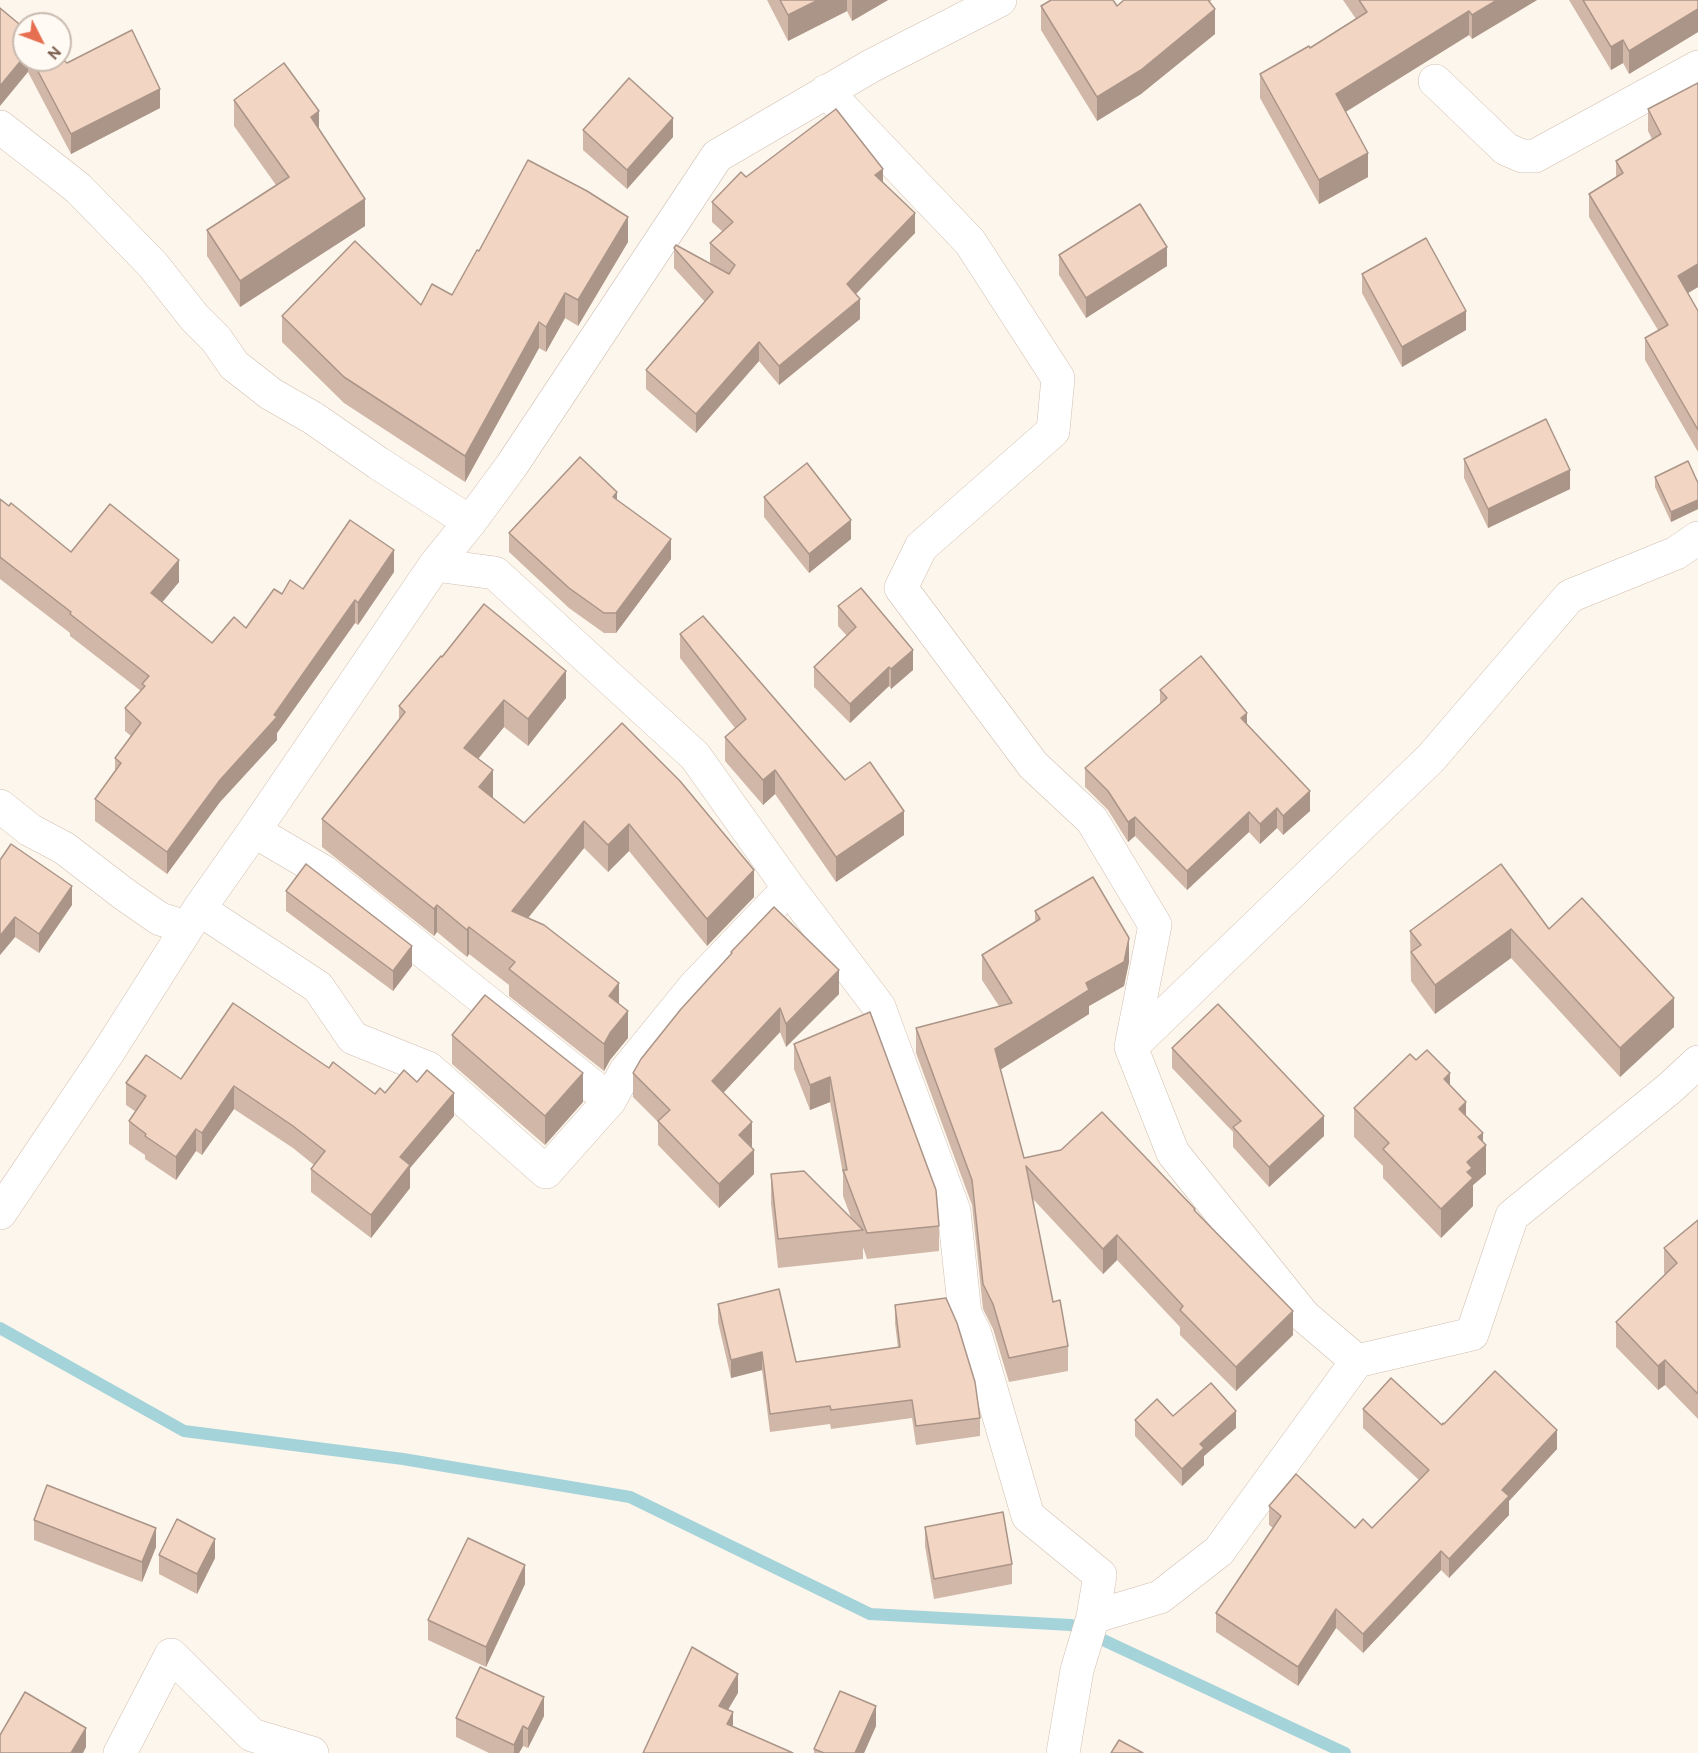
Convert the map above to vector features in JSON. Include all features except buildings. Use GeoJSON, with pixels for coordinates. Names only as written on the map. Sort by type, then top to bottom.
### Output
{"type":"FeatureCollection","features":[{"type":"Feature","properties":{"kind":"street"},"geometry":{"type":"LineString","coordinates":[[0,1213],[109,1052],[193,918],[435,565],[512,465],[717,156],[871,66],[1000,0]]}},
{"type":"Feature","properties":{"kind":"street"},"geometry":{"type":"LineString","coordinates":[[1435,81],[1506,149],[1522,156],[1535,156],[1698,67]]}},
{"type":"Feature","properties":{"kind":"street"},"geometry":{"type":"LineString","coordinates":[[826,91],[970,242],[1058,378],[1053,431],[921,547],[901,588],[1033,765],[1092,820],[1155,925],[1131,1047],[1173,1153],[1304,1316],[1357,1361]]}},
{"type":"Feature","properties":{"kind":"street"},"geometry":{"type":"LineString","coordinates":[[0,127],[78,188],[153,266],[194,317],[216,339],[234,365],[271,394],[313,418],[470,522]]}},
{"type":"Feature","properties":{"kind":"street"},"geometry":{"type":"LineString","coordinates":[[1131,1047],[1431,758],[1570,596],[1676,553],[1698,538]]}},
{"type":"Feature","properties":{"kind":"street"},"geometry":{"type":"LineString","coordinates":[[435,565],[495,573],[695,756],[789,888],[879,1007],[954,1211],[965,1314],[975,1334],[1028,1516],[1100,1575],[1093,1617],[1077,1670],[1063,1753]]}},
{"type":"Feature","properties":{"kind":"street"},"geometry":{"type":"LineString","coordinates":[[0,806],[30,830],[64,848],[160,919],[193,918],[318,987],[353,1038],[428,1068],[546,1172],[610,1100],[625,1072],[695,986],[789,888]]}},
{"type":"Feature","properties":{"kind":"street"},"geometry":{"type":"LineString","coordinates":[[254,831],[324,872],[610,1100]]}},
{"type":"Feature","properties":{"kind":"street"},"geometry":{"type":"LineString","coordinates":[[1093,1617],[1160,1597],[1219,1551],[1357,1361],[1472,1334],[1512,1216],[1670,1088],[1698,1062]]}},
{"type":"Feature","properties":{"kind":"street"},"geometry":{"type":"LineString","coordinates":[[120,1753],[171,1655],[252,1735],[312,1753]]}},
{"type":"Feature","properties":{"kind":"waterway"},"geometry":{"type":"LineString","coordinates":[[0,1328],[184,1431],[403,1459],[630,1497],[870,1614],[1071,1625],[1345,1753]]}}]}
